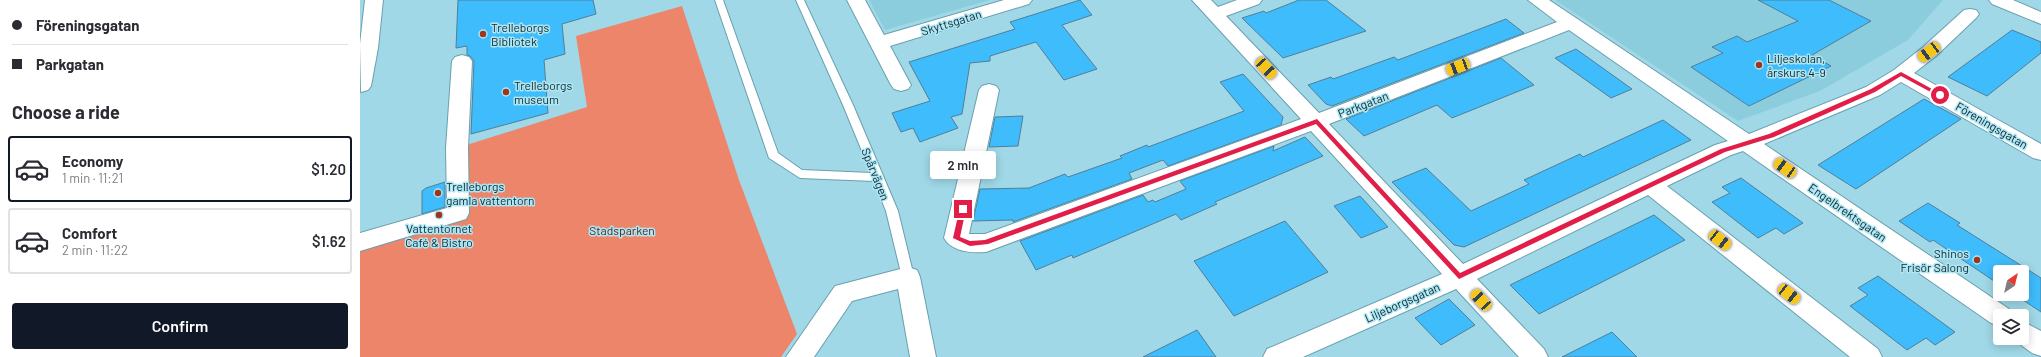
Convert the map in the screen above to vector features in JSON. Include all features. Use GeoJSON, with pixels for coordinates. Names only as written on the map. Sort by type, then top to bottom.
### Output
{"type":"FeatureCollection","features":[{"type":"Feature","properties":{"kind":"street"},"geometry":{"type":"LineString","coordinates":[[361,86],[374,0]]}},
{"type":"Feature","properties":{"kind":"street"},"geometry":{"type":"LineString","coordinates":[[856,0],[878,44],[901,84]]}},
{"type":"Feature","properties":{"kind":"street","name":"Skyttsgatan"},"geometry":{"type":"LineString","coordinates":[[878,44],[1023,0]]}},
{"type":"Feature","properties":{"kind":"street"},"geometry":{"type":"LineString","coordinates":[[1208,7],[1253,0]]}},
{"type":"Feature","properties":{"kind":"street","name":"Engelbrektsgatan"},"geometry":{"type":"LineString","coordinates":[[1537,0],[1993,311]]}},
{"type":"Feature","properties":{"kind":"street"},"geometry":{"type":"LineString","coordinates":[[1998,0],[2041,19]]}},
{"type":"Feature","properties":{"kind":"street"},"geometry":{"type":"LineString","coordinates":[[1208,7],[1535,357]]}},
{"type":"Feature","properties":{"kind":"street","name":"Liljeborgsgatan"},"geometry":{"type":"LineString","coordinates":[[1276,357],[1459,276],[1723,150],[1771,135],[1873,91],[1901,74],[1929,52],[1970,14]]}},
{"type":"Feature","properties":{"kind":"street","name":"Parkgatan"},"geometry":{"type":"LineString","coordinates":[[989,90],[956,238],[970,244],[993,240],[1317,122],[1572,23]]}},
{"type":"Feature","properties":{"kind":"street"},"geometry":{"type":"LineString","coordinates":[[360,242],[458,213],[457,148],[462,61]]}},
{"type":"Feature","properties":{"kind":"street","name":"Föreningsgatan"},"geometry":{"type":"LineString","coordinates":[[1901,74],[2041,153]]}},
{"type":"Feature","properties":{"kind":"street"},"geometry":{"type":"LineString","coordinates":[[1650,185],[1869,357]]}},
{"type":"Feature","properties":{"kind":"street"},"geometry":{"type":"LineString","coordinates":[[799,357],[844,293],[908,277]]}},
{"type":"Feature","properties":{"kind":"street","name":"Spårvägen"},"geometry":{"type":"LineString","coordinates":[[908,277],[923,357]]}},
{"type":"Feature","properties":{"kind":"street"},"geometry":{"type":"LineString","coordinates":[[2029,337],[2041,345]]}},
{"type":"Feature","properties":{"kind":"lane"},"geometry":{"type":"LineString","coordinates":[[719,0],[773,155],[800,174],[877,177]]}},
{"type":"Feature","properties":{"kind":"lane","name":"Spårvägen"},"geometry":{"type":"LineString","coordinates":[[800,0],[848,105],[892,211],[908,277]]}},
{"type":"Feature","properties":{"kind":"shaded area"},"geometry":{"type":"Polygon","coordinates":[[[869,0],[990,0],[885,30],[869,0]]]}},
{"type":"Feature","properties":{"kind":"shaded area","name":"Liljeskolan, årskurs 4-9"},"geometry":{"type":"Polygon","coordinates":[[[1555,0],[1943,0],[1908,40],[1820,91],[1738,121],[1555,0]]]}},
{"type":"Feature","properties":{"kind":"green space","name":"Stadsparken"},"geometry":{"type":"Polygon","coordinates":[[[682,6],[739,180],[797,334],[781,357],[360,357],[360,242],[458,213],[457,148],[587,107],[576,36],[682,6]]]}},
{"type":"Feature","properties":{"kind":"building"},"geometry":{"type":"Polygon","coordinates":[[[458,0],[593,0],[596,14],[562,24],[565,54],[544,60],[548,113],[471,134],[474,61],[467,55],[467,46],[456,48],[458,0]]]}},
{"type":"Feature","properties":{"kind":"building"},"geometry":{"type":"Polygon","coordinates":[[[1080,0],[1092,15],[1062,25],[1097,69],[1064,80],[1036,42],[990,56],[990,61],[970,63],[962,114],[951,117],[958,128],[920,142],[913,128],[901,132],[892,113],[930,101],[909,62],[1015,29],[1010,22],[1080,0]]]}},
{"type":"Feature","properties":{"kind":"building"},"geometry":{"type":"Polygon","coordinates":[[[1299,0],[1326,0],[1366,31],[1283,58],[1242,18],[1264,11],[1266,13],[1299,0]]]}},
{"type":"Feature","properties":{"kind":"building"},"geometry":{"type":"Polygon","coordinates":[[[1758,0],[1829,0],[1871,21],[1812,55],[1831,66],[1749,106],[1691,67],[1723,53],[1712,47],[1737,36],[1747,42],[1798,21],[1758,0]]]}},
{"type":"Feature","properties":{"kind":"building"},"geometry":{"type":"Polygon","coordinates":[[[1506,19],[1524,33],[1332,106],[1326,104],[1308,85],[1331,77],[1333,79],[1394,57],[1398,60],[1506,19]]]}},
{"type":"Feature","properties":{"kind":"building"},"geometry":{"type":"Polygon","coordinates":[[[2012,30],[2041,42],[2041,53],[1987,96],[1948,77],[2012,30]]]}},
{"type":"Feature","properties":{"kind":"building"},"geometry":{"type":"Polygon","coordinates":[[[1576,49],[1632,89],[1611,98],[1555,58],[1576,49]]]}},
{"type":"Feature","properties":{"kind":"building"},"geometry":{"type":"Polygon","coordinates":[[[1501,58],[1534,85],[1452,118],[1437,105],[1364,136],[1346,119],[1501,58]]]}},
{"type":"Feature","properties":{"kind":"building"},"geometry":{"type":"Polygon","coordinates":[[[1243,74],[1283,117],[1281,125],[1168,166],[1163,160],[1129,173],[1132,179],[1013,222],[1013,220],[973,221],[980,189],[1029,188],[1065,174],[1068,177],[1122,158],[1120,156],[1147,145],[1148,147],[1244,111],[1220,82],[1243,74]]]}},
{"type":"Feature","properties":{"kind":"building"},"geometry":{"type":"Polygon","coordinates":[[[1924,99],[1961,119],[1856,189],[1818,165],[1924,99]]]}},
{"type":"Feature","properties":{"kind":"building"},"geometry":{"type":"Polygon","coordinates":[[[1023,116],[1018,146],[989,147],[995,117],[1023,116]]]}},
{"type":"Feature","properties":{"kind":"building"},"geometry":{"type":"Polygon","coordinates":[[[1663,120],[1691,140],[1464,247],[1454,245],[1392,182],[1426,168],[1471,211],[1529,184],[1524,180],[1580,154],[1583,157],[1663,120]]]}},
{"type":"Feature","properties":{"kind":"building"},"geometry":{"type":"Polygon","coordinates":[[[1305,137],[1323,156],[1215,202],[1217,204],[1181,220],[1176,214],[1073,258],[1072,255],[1036,270],[1020,241],[1143,195],[1148,202],[1153,200],[1155,202],[1186,189],[1180,181],[1274,146],[1273,151],[1305,137]]]}},
{"type":"Feature","properties":{"kind":"building"},"geometry":{"type":"Polygon","coordinates":[[[1741,178],[1803,223],[1784,234],[1776,228],[1758,238],[1712,202],[1730,193],[1722,187],[1741,178]]]}},
{"type":"Feature","properties":{"kind":"building","name":"Trelleborgs gamla vattentorn"},"geometry":{"type":"Polygon","coordinates":[[[445,182],[445,207],[422,214],[422,191],[426,188],[445,182]]]}},
{"type":"Feature","properties":{"kind":"building"},"geometry":{"type":"Polygon","coordinates":[[[1360,196],[1388,227],[1361,238],[1334,206],[1360,196]]]}},
{"type":"Feature","properties":{"kind":"building"},"geometry":{"type":"Polygon","coordinates":[[[1928,203],[1960,223],[1957,225],[2020,265],[1993,265],[1993,280],[1933,240],[1930,242],[1899,221],[1928,203]]]}},
{"type":"Feature","properties":{"kind":"building"},"geometry":{"type":"Polygon","coordinates":[[[1654,215],[1685,240],[1539,314],[1510,285],[1654,215]]]}},
{"type":"Feature","properties":{"kind":"building"},"geometry":{"type":"Polygon","coordinates":[[[1285,221],[1328,272],[1234,316],[1194,261],[1285,221]]]}},
{"type":"Feature","properties":{"kind":"building"},"geometry":{"type":"Polygon","coordinates":[[[2029,270],[2041,278],[2041,312],[2024,301],[2029,301],[2029,270]]]}},
{"type":"Feature","properties":{"kind":"building"},"geometry":{"type":"Polygon","coordinates":[[[1878,276],[1955,332],[1935,345],[1926,338],[1907,350],[1850,306],[1868,295],[1858,288],[1878,276]]]}},
{"type":"Feature","properties":{"kind":"building"},"geometry":{"type":"Polygon","coordinates":[[[1449,299],[1475,325],[1441,345],[1415,318],[1449,299]]]}},
{"type":"Feature","properties":{"kind":"building"},"geometry":{"type":"Polygon","coordinates":[[[1197,330],[1216,357],[1143,357],[1197,330]]]}},
{"type":"Feature","properties":{"kind":"building"},"geometry":{"type":"Polygon","coordinates":[[[1612,332],[1637,357],[1562,357],[1612,332]]]}},
{"type":"Feature","properties":{"kind":"place","name":"Trelleborgs Bibliotek"},"geometry":{"type":"Point","coordinates":[483,34]}},
{"type":"Feature","properties":{"kind":"place","name":"Liljeskolan, årskurs 4-9"},"geometry":{"type":"Point","coordinates":[1759,65]}},
{"type":"Feature","properties":{"kind":"place","name":"Trelleborgs museum"},"geometry":{"type":"Point","coordinates":[506,92]}},
{"type":"Feature","properties":{"kind":"place","name":"Trelleborgs gamla vattentorn"},"geometry":{"type":"Point","coordinates":[438,193]}},
{"type":"Feature","properties":{"kind":"place","name":"Vattentornet Café & Bistro"},"geometry":{"type":"Point","coordinates":[439,215]}},
{"type":"Feature","properties":{"kind":"place","name":"Shinos Frisör Salong"},"geometry":{"type":"Point","coordinates":[1977,260]}},
{"type":"Feature","properties":{"kind":"route"},"geometry":{"type":"LineString","coordinates":[[963,209],[956,238],[970,244],[986,243],[1317,122],[1459,276],[1723,150],[1771,135],[1873,91],[1901,74],[1940,95]]}}]}
